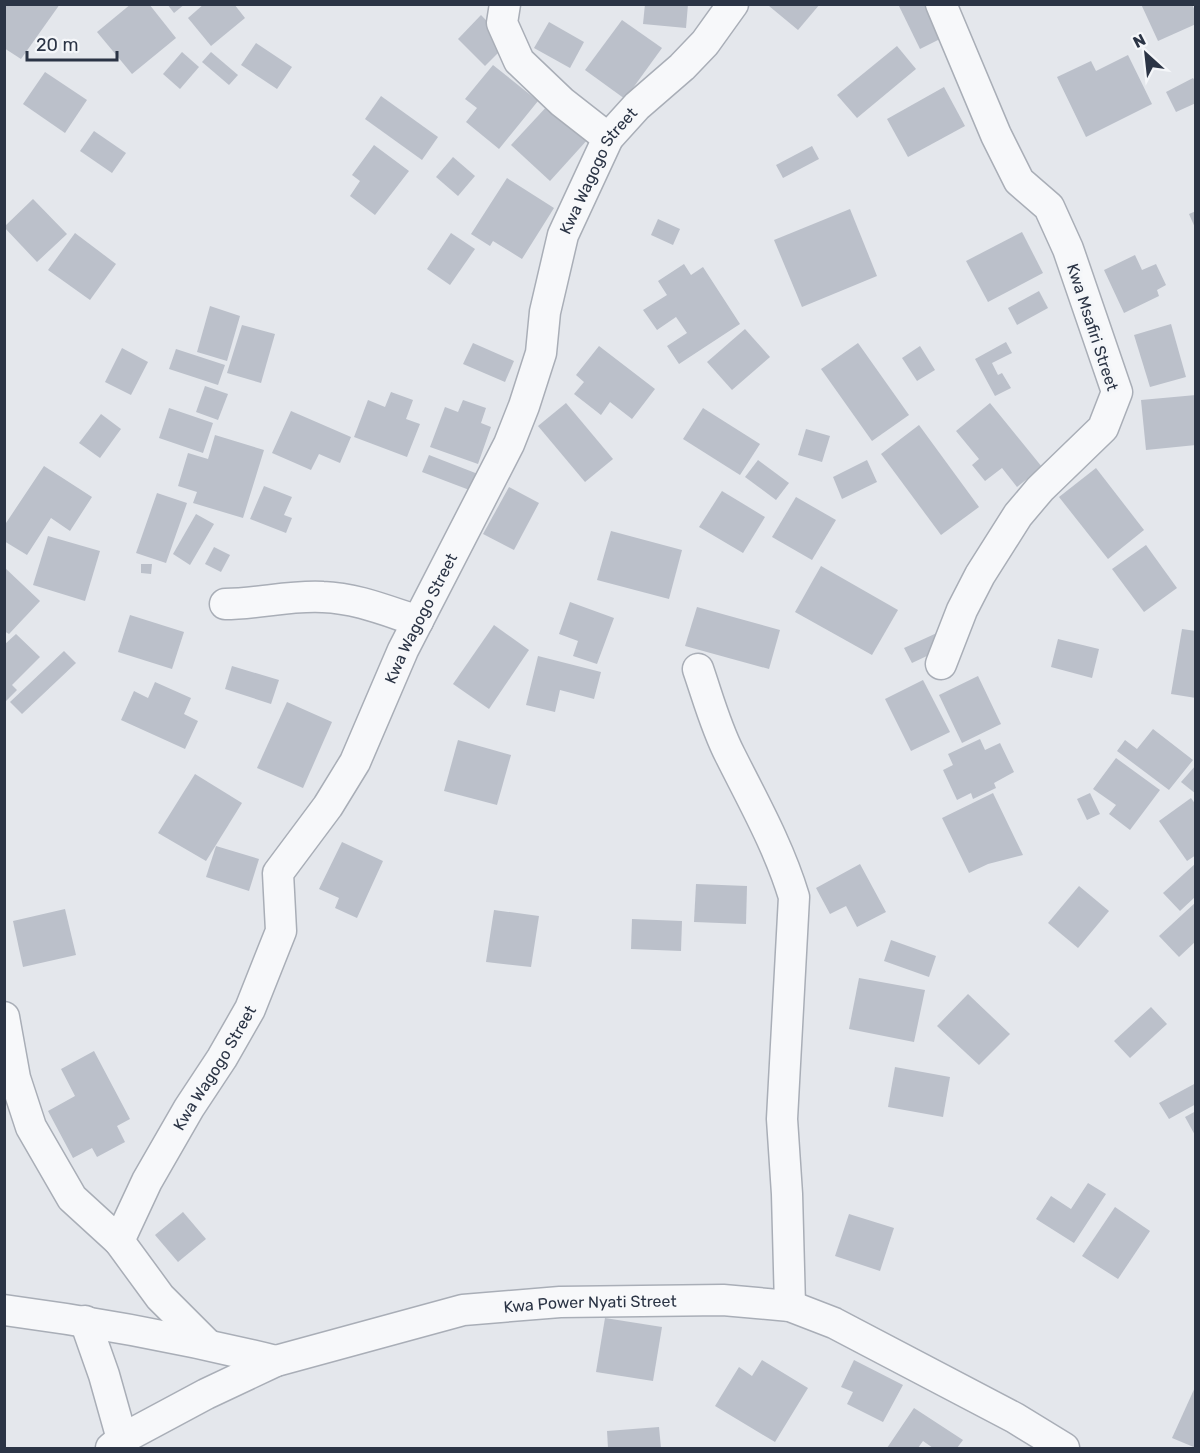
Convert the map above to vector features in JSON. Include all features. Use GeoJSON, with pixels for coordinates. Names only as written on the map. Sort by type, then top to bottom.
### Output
{"type":"FeatureCollection","features":[{"type":"Feature","properties":{"kind":"street"},"geometry":{"type":"LineString","coordinates":[[506,4],[502,23],[519,61],[562,102],[608,138]]}},
{"type":"Feature","properties":{"kind":"street","name":"Kwa Wagogo Street"},"geometry":{"type":"LineString","coordinates":[[118,1241],[147,1181],[250,1009],[281,931],[278,873],[328,806],[355,762],[403,650],[504,453],[524,406],[541,353],[545,312],[563,235],[608,138],[637,106],[705,44],[733,4]]}},
{"type":"Feature","properties":{"kind":"street","name":"Kwa Msafiri Street"},"geometry":{"type":"LineString","coordinates":[[941,4],[996,135],[1019,181],[1049,207],[1054,217],[1072,259],[1117,392],[1103,429],[1040,489],[1018,514],[971,593],[941,664]]}},
{"type":"Feature","properties":{"kind":"street"},"geometry":{"type":"LineString","coordinates":[[225,604],[283,597],[345,598],[418,621]]}},
{"type":"Feature","properties":{"kind":"street"},"geometry":{"type":"LineString","coordinates":[[698,669],[722,738],[755,803],[788,877],[794,897],[782,1119],[790,1306]]}},
{"type":"Feature","properties":{"kind":"street"},"geometry":{"type":"LineString","coordinates":[[4,1017],[15,1078],[18,1126],[72,1198],[118,1241],[160,1297],[207,1344]]}},
{"type":"Feature","properties":{"kind":"street","name":"Kwa Power Nyati Street"},"geometry":{"type":"LineString","coordinates":[[116,1444],[206,1394],[276,1361],[464,1310],[560,1302],[711,1300],[790,1306],[834,1323],[1015,1418],[1064,1449]]}},
{"type":"Feature","properties":{"kind":"street"},"geometry":{"type":"LineString","coordinates":[[4,1310],[85,1321],[207,1344],[276,1361]]}},
{"type":"Feature","properties":{"kind":"street"},"geometry":{"type":"LineString","coordinates":[[85,1321],[104,1374],[116,1444]]}},
{"type":"Feature","properties":{"kind":"building"},"geometry":{"type":"Polygon","coordinates":[[[4,4],[60,4],[21,59],[4,48],[4,4]]]}},
{"type":"Feature","properties":{"kind":"building"},"geometry":{"type":"Polygon","coordinates":[[[131,4],[149,4],[176,38],[132,74],[97,32],[131,4]]]}},
{"type":"Feature","properties":{"kind":"building"},"geometry":{"type":"Polygon","coordinates":[[[167,4],[185,4],[174,13],[167,4]]]}},
{"type":"Feature","properties":{"kind":"building"},"geometry":{"type":"Polygon","coordinates":[[[204,4],[234,4],[245,18],[211,46],[188,18],[204,4]]]}},
{"type":"Feature","properties":{"kind":"building"},"geometry":{"type":"Polygon","coordinates":[[[645,4],[688,4],[686,28],[643,24],[645,4]]]}},
{"type":"Feature","properties":{"kind":"building"},"geometry":{"type":"Polygon","coordinates":[[[771,4],[820,4],[798,30],[769,6],[771,4]]]}},
{"type":"Feature","properties":{"kind":"building"},"geometry":{"type":"Polygon","coordinates":[[[898,4],[930,4],[946,36],[920,49],[898,4]]]}},
{"type":"Feature","properties":{"kind":"building"},"geometry":{"type":"Polygon","coordinates":[[[1141,4],[1192,4],[1196,13],[1196,24],[1158,41],[1141,4]]]}},
{"type":"Feature","properties":{"kind":"building"},"geometry":{"type":"Polygon","coordinates":[[[481,15],[508,43],[485,66],[458,39],[481,15]]]}},
{"type":"Feature","properties":{"kind":"building"},"geometry":{"type":"Polygon","coordinates":[[[622,20],[662,48],[625,99],[585,70],[622,20]]]}},
{"type":"Feature","properties":{"kind":"building"},"geometry":{"type":"Polygon","coordinates":[[[549,22],[584,42],[570,68],[534,48],[549,22]]]}},
{"type":"Feature","properties":{"kind":"building"},"geometry":{"type":"Polygon","coordinates":[[[256,43],[292,67],[277,89],[241,65],[256,43]]]}},
{"type":"Feature","properties":{"kind":"building"},"geometry":{"type":"Polygon","coordinates":[[[897,46],[916,69],[857,118],[837,95],[897,46]]]}},
{"type":"Feature","properties":{"kind":"building"},"geometry":{"type":"Polygon","coordinates":[[[182,52],[199,67],[180,89],[163,74],[182,52]]]}},
{"type":"Feature","properties":{"kind":"building"},"geometry":{"type":"Polygon","coordinates":[[[211,52],[238,75],[229,85],[202,62],[211,52]]]}},
{"type":"Feature","properties":{"kind":"building"},"geometry":{"type":"Polygon","coordinates":[[[1128,55],[1152,104],[1086,137],[1057,77],[1091,61],[1096,71],[1128,55]]]}},
{"type":"Feature","properties":{"kind":"building"},"geometry":{"type":"Polygon","coordinates":[[[493,65],[538,101],[499,149],[466,122],[477,108],[465,99],[493,65]]]}},
{"type":"Feature","properties":{"kind":"building"},"geometry":{"type":"Polygon","coordinates":[[[45,72],[87,100],[65,133],[23,104],[45,72]]]}},
{"type":"Feature","properties":{"kind":"building"},"geometry":{"type":"Polygon","coordinates":[[[1193,78],[1196,83],[1196,103],[1176,112],[1166,92],[1193,78]]]}},
{"type":"Feature","properties":{"kind":"building"},"geometry":{"type":"Polygon","coordinates":[[[944,87],[965,126],[908,157],[887,119],[944,87]]]}},
{"type":"Feature","properties":{"kind":"building"},"geometry":{"type":"Polygon","coordinates":[[[381,96],[438,137],[422,160],[365,119],[381,96]]]}},
{"type":"Feature","properties":{"kind":"building"},"geometry":{"type":"Polygon","coordinates":[[[550,103],[589,138],[550,181],[511,145],[550,103]]]}},
{"type":"Feature","properties":{"kind":"building"},"geometry":{"type":"Polygon","coordinates":[[[94,131],[126,153],[112,173],[80,151],[94,131]]]}},
{"type":"Feature","properties":{"kind":"building"},"geometry":{"type":"Polygon","coordinates":[[[374,145],[409,171],[375,215],[350,196],[360,181],[352,175],[374,145]]]}},
{"type":"Feature","properties":{"kind":"building"},"geometry":{"type":"Polygon","coordinates":[[[812,146],[819,159],[783,178],[776,165],[812,146]]]}},
{"type":"Feature","properties":{"kind":"building"},"geometry":{"type":"Polygon","coordinates":[[[453,157],[475,176],[458,196],[436,177],[453,157]]]}},
{"type":"Feature","properties":{"kind":"building"},"geometry":{"type":"Polygon","coordinates":[[[507,178],[554,208],[522,259],[493,241],[490,246],[471,234],[507,178]]]}},
{"type":"Feature","properties":{"kind":"building"},"geometry":{"type":"Polygon","coordinates":[[[33,199],[67,234],[37,262],[4,227],[33,199]]]}},
{"type":"Feature","properties":{"kind":"building"},"geometry":{"type":"Polygon","coordinates":[[[850,209],[877,276],[802,307],[774,240],[850,209]]]}},
{"type":"Feature","properties":{"kind":"building"},"geometry":{"type":"Polygon","coordinates":[[[1196,211],[1196,230],[1189,214],[1196,211]]]}},
{"type":"Feature","properties":{"kind":"building"},"geometry":{"type":"Polygon","coordinates":[[[658,219],[680,229],[673,245],[651,235],[658,219]]]}},
{"type":"Feature","properties":{"kind":"building"},"geometry":{"type":"Polygon","coordinates":[[[1022,232],[1043,273],[988,302],[966,261],[1022,232]]]}},
{"type":"Feature","properties":{"kind":"building"},"geometry":{"type":"Polygon","coordinates":[[[75,233],[116,264],[90,300],[48,270],[75,233]]]}},
{"type":"Feature","properties":{"kind":"building"},"geometry":{"type":"Polygon","coordinates":[[[451,233],[475,249],[450,285],[427,269],[451,233]]]}},
{"type":"Feature","properties":{"kind":"building"},"geometry":{"type":"Polygon","coordinates":[[[1135,255],[1142,270],[1156,264],[1166,285],[1157,290],[1159,296],[1124,313],[1104,270],[1135,255]]]}},
{"type":"Feature","properties":{"kind":"building"},"geometry":{"type":"Polygon","coordinates":[[[684,264],[691,275],[703,267],[740,324],[679,364],[667,346],[687,333],[676,317],[657,330],[643,310],[667,295],[658,281],[684,264]]]}},
{"type":"Feature","properties":{"kind":"building"},"geometry":{"type":"Polygon","coordinates":[[[1039,291],[1048,308],[1017,325],[1008,308],[1039,291]]]}},
{"type":"Feature","properties":{"kind":"building"},"geometry":{"type":"Polygon","coordinates":[[[210,306],[240,316],[227,361],[197,352],[210,306]]]}},
{"type":"Feature","properties":{"kind":"building"},"geometry":{"type":"Polygon","coordinates":[[[1171,324],[1186,377],[1150,387],[1134,335],[1171,324]]]}},
{"type":"Feature","properties":{"kind":"building"},"geometry":{"type":"Polygon","coordinates":[[[242,325],[275,334],[261,383],[227,373],[242,325]]]}},
{"type":"Feature","properties":{"kind":"building"},"geometry":{"type":"Polygon","coordinates":[[[745,329],[770,357],[732,390],[707,362],[745,329]]]}},
{"type":"Feature","properties":{"kind":"building"},"geometry":{"type":"Polygon","coordinates":[[[1006,342],[1012,353],[992,363],[998,375],[1002,373],[1011,388],[995,396],[975,359],[1006,342]]]}},
{"type":"Feature","properties":{"kind":"building"},"geometry":{"type":"Polygon","coordinates":[[[473,343],[514,361],[505,382],[463,364],[473,343]]]}},
{"type":"Feature","properties":{"kind":"building"},"geometry":{"type":"Polygon","coordinates":[[[858,343],[909,415],[872,441],[821,369],[858,343]]]}},
{"type":"Feature","properties":{"kind":"building"},"geometry":{"type":"Polygon","coordinates":[[[599,346],[655,389],[632,419],[610,402],[601,415],[574,394],[584,382],[576,375],[599,346]]]}},
{"type":"Feature","properties":{"kind":"building"},"geometry":{"type":"Polygon","coordinates":[[[920,346],[935,370],[917,381],[902,358],[920,346]]]}},
{"type":"Feature","properties":{"kind":"building"},"geometry":{"type":"Polygon","coordinates":[[[122,348],[148,362],[131,395],[105,382],[122,348]]]}},
{"type":"Feature","properties":{"kind":"building"},"geometry":{"type":"Polygon","coordinates":[[[176,349],[225,365],[218,385],[169,369],[176,349]]]}},
{"type":"Feature","properties":{"kind":"building"},"geometry":{"type":"Polygon","coordinates":[[[205,386],[228,394],[218,420],[196,412],[205,386]]]}},
{"type":"Feature","properties":{"kind":"building"},"geometry":{"type":"Polygon","coordinates":[[[391,392],[413,400],[406,419],[420,424],[407,457],[354,437],[368,400],[385,407],[391,392]]]}},
{"type":"Feature","properties":{"kind":"building"},"geometry":{"type":"Polygon","coordinates":[[[1196,395],[1196,445],[1146,450],[1141,400],[1196,395]]]}},
{"type":"Feature","properties":{"kind":"building"},"geometry":{"type":"Polygon","coordinates":[[[463,400],[486,408],[481,423],[491,427],[478,464],[430,447],[445,407],[458,412],[463,400]]]}},
{"type":"Feature","properties":{"kind":"building"},"geometry":{"type":"Polygon","coordinates":[[[566,403],[613,459],[585,482],[538,426],[566,403]]]}},
{"type":"Feature","properties":{"kind":"building"},"geometry":{"type":"Polygon","coordinates":[[[990,403],[1042,467],[1017,487],[1002,468],[985,481],[972,465],[979,459],[956,431],[990,403]]]}},
{"type":"Feature","properties":{"kind":"building"},"geometry":{"type":"Polygon","coordinates":[[[169,408],[213,423],[203,453],[159,438],[169,408]]]}},
{"type":"Feature","properties":{"kind":"building"},"geometry":{"type":"Polygon","coordinates":[[[703,408],[760,444],[740,475],[683,439],[703,408]]]}},
{"type":"Feature","properties":{"kind":"building"},"geometry":{"type":"Polygon","coordinates":[[[291,411],[351,437],[340,463],[319,454],[311,470],[272,453],[291,411]]]}},
{"type":"Feature","properties":{"kind":"building"},"geometry":{"type":"Polygon","coordinates":[[[101,414],[121,429],[100,458],[79,443],[101,414]]]}},
{"type":"Feature","properties":{"kind":"building"},"geometry":{"type":"Polygon","coordinates":[[[919,425],[979,507],[941,535],[881,454],[919,425]]]}},
{"type":"Feature","properties":{"kind":"building"},"geometry":{"type":"Polygon","coordinates":[[[806,429],[830,436],[822,462],[798,455],[806,429]]]}},
{"type":"Feature","properties":{"kind":"building"},"geometry":{"type":"Polygon","coordinates":[[[215,435],[264,450],[243,518],[193,503],[197,492],[178,486],[188,453],[208,459],[215,435]]]}},
{"type":"Feature","properties":{"kind":"building"},"geometry":{"type":"Polygon","coordinates":[[[429,455],[478,474],[472,491],[422,472],[429,455]]]}},
{"type":"Feature","properties":{"kind":"building"},"geometry":{"type":"Polygon","coordinates":[[[758,460],[789,483],[776,500],[745,477],[758,460]]]}},
{"type":"Feature","properties":{"kind":"building"},"geometry":{"type":"Polygon","coordinates":[[[867,460],[877,482],[842,499],[833,477],[867,460]]]}},
{"type":"Feature","properties":{"kind":"building"},"geometry":{"type":"Polygon","coordinates":[[[44,466],[92,497],[70,531],[51,518],[27,555],[4,541],[4,526],[44,466]]]}},
{"type":"Feature","properties":{"kind":"building"},"geometry":{"type":"Polygon","coordinates":[[[1096,468],[1144,530],[1108,559],[1059,497],[1096,468]]]}},
{"type":"Feature","properties":{"kind":"building"},"geometry":{"type":"Polygon","coordinates":[[[264,486],[292,497],[284,515],[292,518],[286,533],[250,519],[264,486]]]}},
{"type":"Feature","properties":{"kind":"building"},"geometry":{"type":"Polygon","coordinates":[[[509,487],[539,503],[514,550],[483,534],[509,487]]]}},
{"type":"Feature","properties":{"kind":"building"},"geometry":{"type":"Polygon","coordinates":[[[722,491],[765,517],[743,553],[699,527],[722,491]]]}},
{"type":"Feature","properties":{"kind":"building"},"geometry":{"type":"Polygon","coordinates":[[[157,493],[187,503],[166,563],[136,553],[157,493]]]}},
{"type":"Feature","properties":{"kind":"building"},"geometry":{"type":"Polygon","coordinates":[[[796,497],[836,520],[812,560],[772,537],[796,497]]]}},
{"type":"Feature","properties":{"kind":"building"},"geometry":{"type":"Polygon","coordinates":[[[196,514],[214,524],[190,565],[173,554],[196,514]]]}},
{"type":"Feature","properties":{"kind":"building"},"geometry":{"type":"Polygon","coordinates":[[[611,531],[682,550],[669,599],[597,580],[611,531]]]}},
{"type":"Feature","properties":{"kind":"building"},"geometry":{"type":"Polygon","coordinates":[[[48,536],[100,551],[85,601],[33,585],[48,536]]]}},
{"type":"Feature","properties":{"kind":"building"},"geometry":{"type":"Polygon","coordinates":[[[1146,545],[1177,588],[1144,612],[1112,569],[1146,545]]]}},
{"type":"Feature","properties":{"kind":"building"},"geometry":{"type":"Polygon","coordinates":[[[214,547],[230,555],[221,572],[205,564],[214,547]]]}},
{"type":"Feature","properties":{"kind":"building"},"geometry":{"type":"Polygon","coordinates":[[[141,564],[152,564],[151,574],[141,573],[141,564]]]}},
{"type":"Feature","properties":{"kind":"building"},"geometry":{"type":"Polygon","coordinates":[[[821,566],[898,610],[872,655],[795,612],[821,566]]]}},
{"type":"Feature","properties":{"kind":"building"},"geometry":{"type":"Polygon","coordinates":[[[4,567],[40,601],[9,634],[4,631],[4,567]]]}},
{"type":"Feature","properties":{"kind":"building"},"geometry":{"type":"Polygon","coordinates":[[[570,602],[614,618],[597,664],[573,656],[578,641],[559,634],[570,602]]]}},
{"type":"Feature","properties":{"kind":"building"},"geometry":{"type":"Polygon","coordinates":[[[697,607],[780,630],[769,669],[685,646],[697,607]]]}},
{"type":"Feature","properties":{"kind":"building"},"geometry":{"type":"Polygon","coordinates":[[[130,615],[184,632],[172,669],[118,652],[130,615]]]}},
{"type":"Feature","properties":{"kind":"building"},"geometry":{"type":"Polygon","coordinates":[[[494,625],[529,650],[489,709],[453,684],[494,625]]]}},
{"type":"Feature","properties":{"kind":"building"},"geometry":{"type":"Polygon","coordinates":[[[1182,629],[1196,631],[1196,698],[1171,694],[1182,629]]]}},
{"type":"Feature","properties":{"kind":"building"},"geometry":{"type":"Polygon","coordinates":[[[939,632],[946,647],[912,663],[904,648],[939,632]]]}},
{"type":"Feature","properties":{"kind":"building"},"geometry":{"type":"Polygon","coordinates":[[[16,634],[40,657],[12,685],[17,690],[4,703],[4,645],[16,634]]]}},
{"type":"Feature","properties":{"kind":"building"},"geometry":{"type":"Polygon","coordinates":[[[1058,639],[1099,649],[1092,678],[1051,667],[1058,639]]]}},
{"type":"Feature","properties":{"kind":"building"},"geometry":{"type":"Polygon","coordinates":[[[64,651],[76,663],[22,714],[10,702],[64,651]]]}},
{"type":"Feature","properties":{"kind":"building"},"geometry":{"type":"Polygon","coordinates":[[[538,656],[601,672],[594,699],[560,690],[555,712],[526,705],[538,656]]]}},
{"type":"Feature","properties":{"kind":"building"},"geometry":{"type":"Polygon","coordinates":[[[232,666],[279,680],[271,704],[225,689],[232,666]]]}},
{"type":"Feature","properties":{"kind":"building"},"geometry":{"type":"Polygon","coordinates":[[[978,676],[1001,724],[962,743],[939,695],[978,676]]]}},
{"type":"Feature","properties":{"kind":"building"},"geometry":{"type":"Polygon","coordinates":[[[923,680],[950,732],[911,751],[885,699],[923,680]]]}},
{"type":"Feature","properties":{"kind":"building"},"geometry":{"type":"Polygon","coordinates":[[[155,682],[191,698],[184,714],[198,721],[185,749],[121,720],[134,691],[148,698],[155,682]]]}},
{"type":"Feature","properties":{"kind":"building"},"geometry":{"type":"Polygon","coordinates":[[[287,702],[332,722],[303,788],[257,768],[287,702]]]}},
{"type":"Feature","properties":{"kind":"building"},"geometry":{"type":"Polygon","coordinates":[[[1153,729],[1193,760],[1169,790],[1117,751],[1125,740],[1137,749],[1153,729]]]}},
{"type":"Feature","properties":{"kind":"building"},"geometry":{"type":"Polygon","coordinates":[[[980,739],[985,750],[1000,743],[1014,772],[994,783],[996,788],[973,799],[971,793],[957,800],[943,770],[953,765],[948,754],[980,739]]]}},
{"type":"Feature","properties":{"kind":"building"},"geometry":{"type":"Polygon","coordinates":[[[458,740],[511,755],[497,805],[444,791],[458,740]]]}},
{"type":"Feature","properties":{"kind":"building"},"geometry":{"type":"Polygon","coordinates":[[[1116,758],[1160,790],[1130,830],[1109,814],[1116,805],[1093,789],[1116,758]]]}},
{"type":"Feature","properties":{"kind":"building"},"geometry":{"type":"Polygon","coordinates":[[[1196,765],[1196,794],[1181,782],[1196,765]]]}},
{"type":"Feature","properties":{"kind":"building"},"geometry":{"type":"Polygon","coordinates":[[[195,774],[242,803],[206,861],[158,833],[195,774]]]}},
{"type":"Feature","properties":{"kind":"building"},"geometry":{"type":"Polygon","coordinates":[[[993,793],[1023,855],[988,864],[969,873],[942,818],[993,793]]]}},
{"type":"Feature","properties":{"kind":"building"},"geometry":{"type":"Polygon","coordinates":[[[1090,793],[1100,814],[1087,820],[1077,799],[1090,793]]]}},
{"type":"Feature","properties":{"kind":"building"},"geometry":{"type":"Polygon","coordinates":[[[1191,798],[1196,805],[1196,855],[1187,861],[1159,821],[1191,798]]]}},
{"type":"Feature","properties":{"kind":"building"},"geometry":{"type":"Polygon","coordinates":[[[342,842],[383,861],[357,918],[335,908],[339,898],[319,889],[342,842]]]}},
{"type":"Feature","properties":{"kind":"building"},"geometry":{"type":"Polygon","coordinates":[[[216,846],[259,859],[249,891],[206,877],[216,846]]]}},
{"type":"Feature","properties":{"kind":"building"},"geometry":{"type":"Polygon","coordinates":[[[1196,863],[1196,896],[1180,911],[1163,893],[1196,863]]]}},
{"type":"Feature","properties":{"kind":"building"},"geometry":{"type":"Polygon","coordinates":[[[860,864],[886,912],[857,927],[846,906],[830,914],[816,888],[860,864]]]}},
{"type":"Feature","properties":{"kind":"building"},"geometry":{"type":"Polygon","coordinates":[[[696,884],[747,886],[746,924],[694,922],[696,884]]]}},
{"type":"Feature","properties":{"kind":"building"},"geometry":{"type":"Polygon","coordinates":[[[1079,886],[1109,911],[1078,948],[1048,923],[1079,886]]]}},
{"type":"Feature","properties":{"kind":"building"},"geometry":{"type":"Polygon","coordinates":[[[1196,902],[1196,941],[1179,957],[1159,936],[1196,902]]]}},
{"type":"Feature","properties":{"kind":"building"},"geometry":{"type":"Polygon","coordinates":[[[65,909],[76,955],[23,967],[13,921],[65,909]]]}},
{"type":"Feature","properties":{"kind":"building"},"geometry":{"type":"Polygon","coordinates":[[[494,910],[539,916],[531,967],[486,962],[494,910]]]}},
{"type":"Feature","properties":{"kind":"building"},"geometry":{"type":"Polygon","coordinates":[[[632,919],[682,921],[681,951],[631,949],[632,919]]]}},
{"type":"Feature","properties":{"kind":"building"},"geometry":{"type":"Polygon","coordinates":[[[891,940],[936,956],[929,977],[884,961],[891,940]]]}},
{"type":"Feature","properties":{"kind":"building"},"geometry":{"type":"Polygon","coordinates":[[[859,978],[925,990],[914,1042],[849,1029],[859,978]]]}},
{"type":"Feature","properties":{"kind":"building"},"geometry":{"type":"Polygon","coordinates":[[[968,994],[1010,1034],[979,1065],[937,1026],[968,994]]]}},
{"type":"Feature","properties":{"kind":"building"},"geometry":{"type":"Polygon","coordinates":[[[1151,1007],[1167,1024],[1130,1058],[1114,1041],[1151,1007]]]}},
{"type":"Feature","properties":{"kind":"building"},"geometry":{"type":"Polygon","coordinates":[[[94,1051],[130,1119],[117,1126],[125,1142],[97,1157],[92,1148],[73,1158],[48,1111],[75,1096],[61,1069],[94,1051]]]}},
{"type":"Feature","properties":{"kind":"building"},"geometry":{"type":"Polygon","coordinates":[[[895,1067],[950,1077],[943,1117],[888,1107],[895,1067]]]}},
{"type":"Feature","properties":{"kind":"building"},"geometry":{"type":"Polygon","coordinates":[[[1196,1083],[1196,1104],[1169,1119],[1159,1103],[1196,1083]]]}},
{"type":"Feature","properties":{"kind":"building"},"geometry":{"type":"Polygon","coordinates":[[[1196,1111],[1196,1137],[1185,1117],[1196,1111]]]}},
{"type":"Feature","properties":{"kind":"building"},"geometry":{"type":"Polygon","coordinates":[[[1088,1183],[1106,1194],[1074,1243],[1036,1219],[1051,1196],[1071,1209],[1088,1183]]]}},
{"type":"Feature","properties":{"kind":"building"},"geometry":{"type":"Polygon","coordinates":[[[1115,1207],[1150,1231],[1118,1279],[1082,1256],[1115,1207]]]}},
{"type":"Feature","properties":{"kind":"building"},"geometry":{"type":"Polygon","coordinates":[[[183,1212],[206,1239],[178,1262],[155,1235],[183,1212]]]}},
{"type":"Feature","properties":{"kind":"building"},"geometry":{"type":"Polygon","coordinates":[[[849,1214],[894,1228],[880,1271],[835,1256],[849,1214]]]}},
{"type":"Feature","properties":{"kind":"building"},"geometry":{"type":"Polygon","coordinates":[[[605,1318],[662,1327],[653,1381],[596,1372],[605,1318]]]}},
{"type":"Feature","properties":{"kind":"building"},"geometry":{"type":"Polygon","coordinates":[[[762,1360],[808,1388],[775,1442],[715,1406],[739,1367],[752,1376],[762,1360]]]}},
{"type":"Feature","properties":{"kind":"building"},"geometry":{"type":"Polygon","coordinates":[[[854,1360],[903,1385],[883,1422],[847,1404],[853,1392],[841,1387],[854,1360]]]}},
{"type":"Feature","properties":{"kind":"building"},"geometry":{"type":"Polygon","coordinates":[[[1196,1385],[1196,1448],[1172,1438],[1196,1385]]]}},
{"type":"Feature","properties":{"kind":"building"},"geometry":{"type":"Polygon","coordinates":[[[914,1408],[963,1440],[957,1448],[933,1448],[923,1441],[918,1448],[887,1448],[914,1408]]]}},
{"type":"Feature","properties":{"kind":"building"},"geometry":{"type":"Polygon","coordinates":[[[659,1427],[661,1448],[608,1448],[607,1431],[659,1427]]]}}]}
